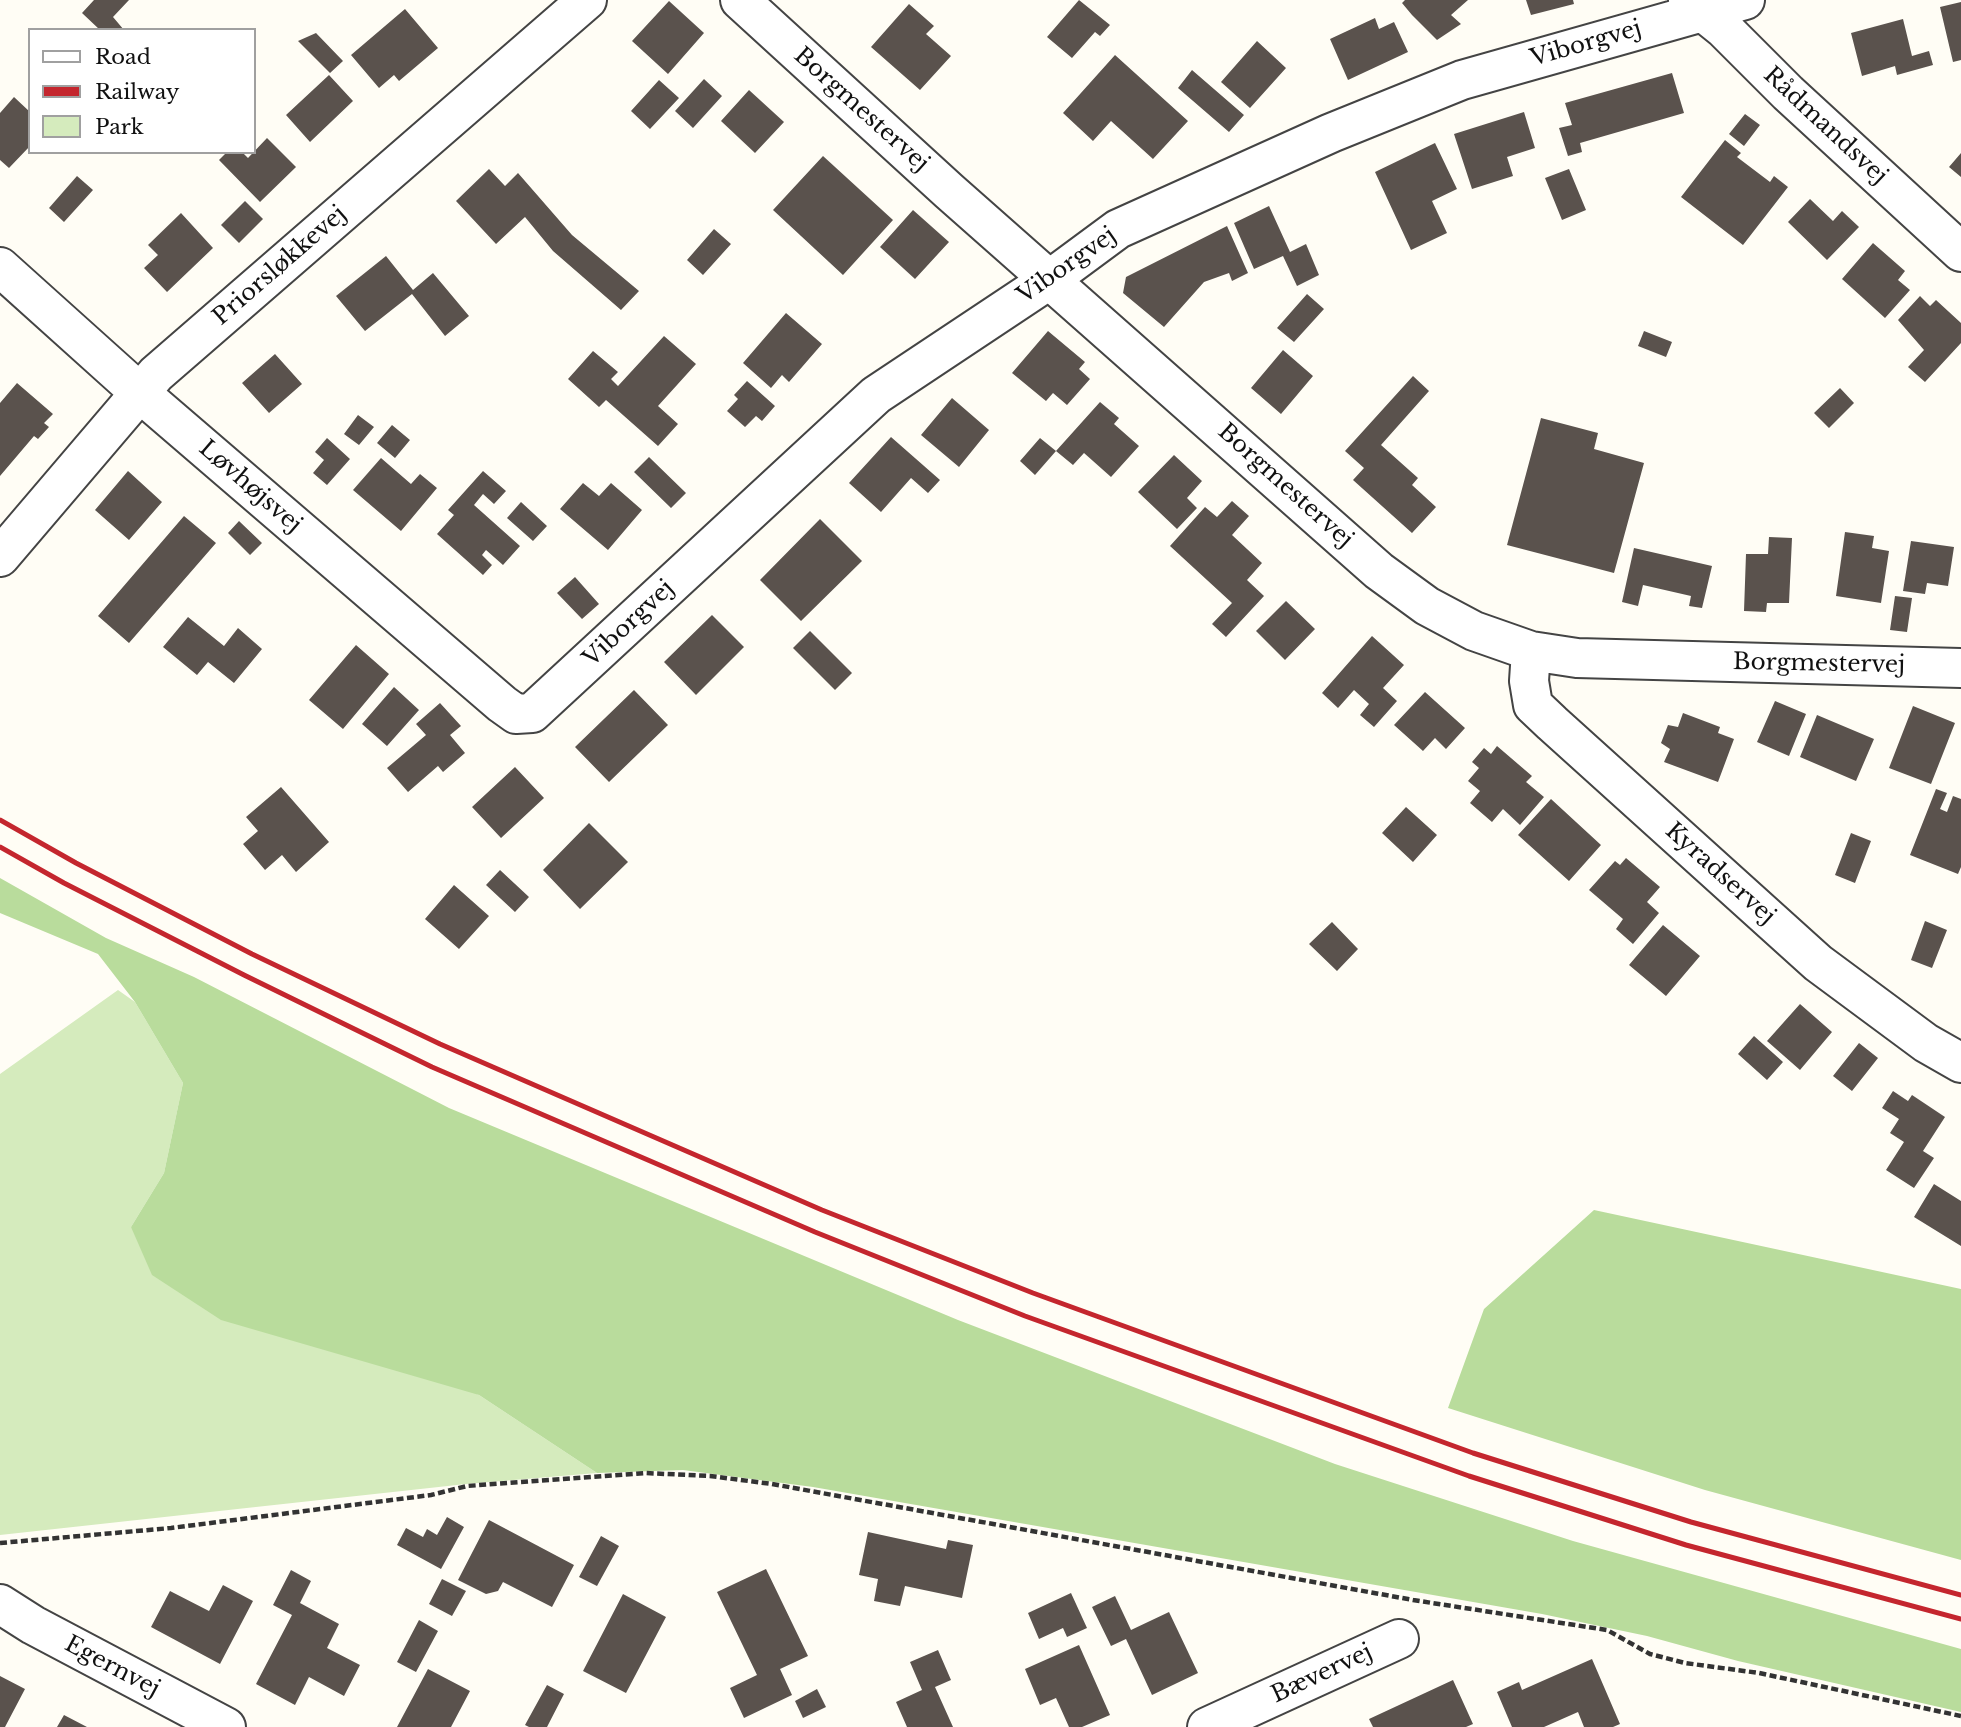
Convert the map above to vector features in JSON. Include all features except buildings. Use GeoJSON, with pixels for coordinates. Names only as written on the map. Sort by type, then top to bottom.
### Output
{"type":"FeatureCollection","features":[{"type":"Feature","properties":{"kind":"street","name":"Priorsløkkevej"},"geometry":{"type":"LineString","coordinates":[[0,557],[156,373],[587,0]]}},
{"type":"Feature","properties":{"kind":"street","name":"Borgmestervej"},"geometry":{"type":"LineString","coordinates":[[740,0],[1049,280],[1378,570],[1427,606],[1474,631],[1531,651],[1577,657],[1961,668]]}},
{"type":"Feature","properties":{"kind":"street","name":"Viborgvej"},"geometry":{"type":"LineString","coordinates":[[502,704],[516,714],[532,713],[876,396],[1049,280],[1118,229],[1331,133],[1462,80],[1694,5],[1745,0]]}},
{"type":"Feature","properties":{"kind":"street","name":"Rådmandsvej"},"geometry":{"type":"LineString","coordinates":[[1694,5],[1961,251]]}},
{"type":"Feature","properties":{"kind":"street","name":"Løvhøjsvej"},"geometry":{"type":"LineString","coordinates":[[0,267],[139,392],[502,704]]}},
{"type":"Feature","properties":{"kind":"street","name":"Kyradservej"},"geometry":{"type":"LineString","coordinates":[[1531,651],[1529,681],[1533,705],[1818,963],[1926,1043],[1961,1063]]}},
{"type":"Feature","properties":{"kind":"street","name":"Egernvej"},"geometry":{"type":"LineString","coordinates":[[0,1604],[33,1625],[226,1727]]}},
{"type":"Feature","properties":{"kind":"street","name":"Bævervej"},"geometry":{"type":"LineString","coordinates":[[1207,1727],[1399,1639]]}},
{"type":"Feature","properties":{"kind":"path"},"geometry":{"type":"LineString","coordinates":[[0,1543],[171,1528],[431,1495],[467,1486],[645,1473],[710,1476],[1413,1600],[1607,1630],[1650,1654],[1685,1664],[1759,1673],[1961,1716]]}},
{"type":"Feature","properties":{"kind":"green space"},"geometry":{"type":"Polygon","coordinates":[[[0,878],[106,938],[194,977],[449,1108],[958,1320],[1335,1464],[1573,1541],[1961,1649],[1961,1712],[1738,1661],[1647,1636],[1542,1614],[813,1487],[683,1470],[597,1473],[479,1395],[221,1320],[152,1275],[131,1227],[164,1173],[183,1083],[135,1002],[98,954],[0,913],[0,878]]]}},
{"type":"Feature","properties":{"kind":"green space"},"geometry":{"type":"Polygon","coordinates":[[[118,990],[135,1002],[183,1083],[164,1173],[131,1227],[479,1395],[597,1473],[466,1484],[0,1535],[0,1074],[118,990]]]}},
{"type":"Feature","properties":{"kind":"green space"},"geometry":{"type":"Polygon","coordinates":[[[1594,1210],[1961,1289],[1961,1560],[1705,1490],[1448,1408],[1484,1309],[1594,1210]]]}},
{"type":"Feature","properties":{"kind":"railway"},"geometry":{"type":"LineString","coordinates":[[0,820],[76,863],[252,954],[440,1044],[822,1210],[1033,1293],[1473,1453],[1691,1522],[1961,1595]]}},
{"type":"Feature","properties":{"kind":"railway"},"geometry":{"type":"LineString","coordinates":[[0,847],[64,883],[244,975],[432,1067],[815,1232],[1025,1316],[1469,1476],[1686,1545],[1961,1619]]}}]}
